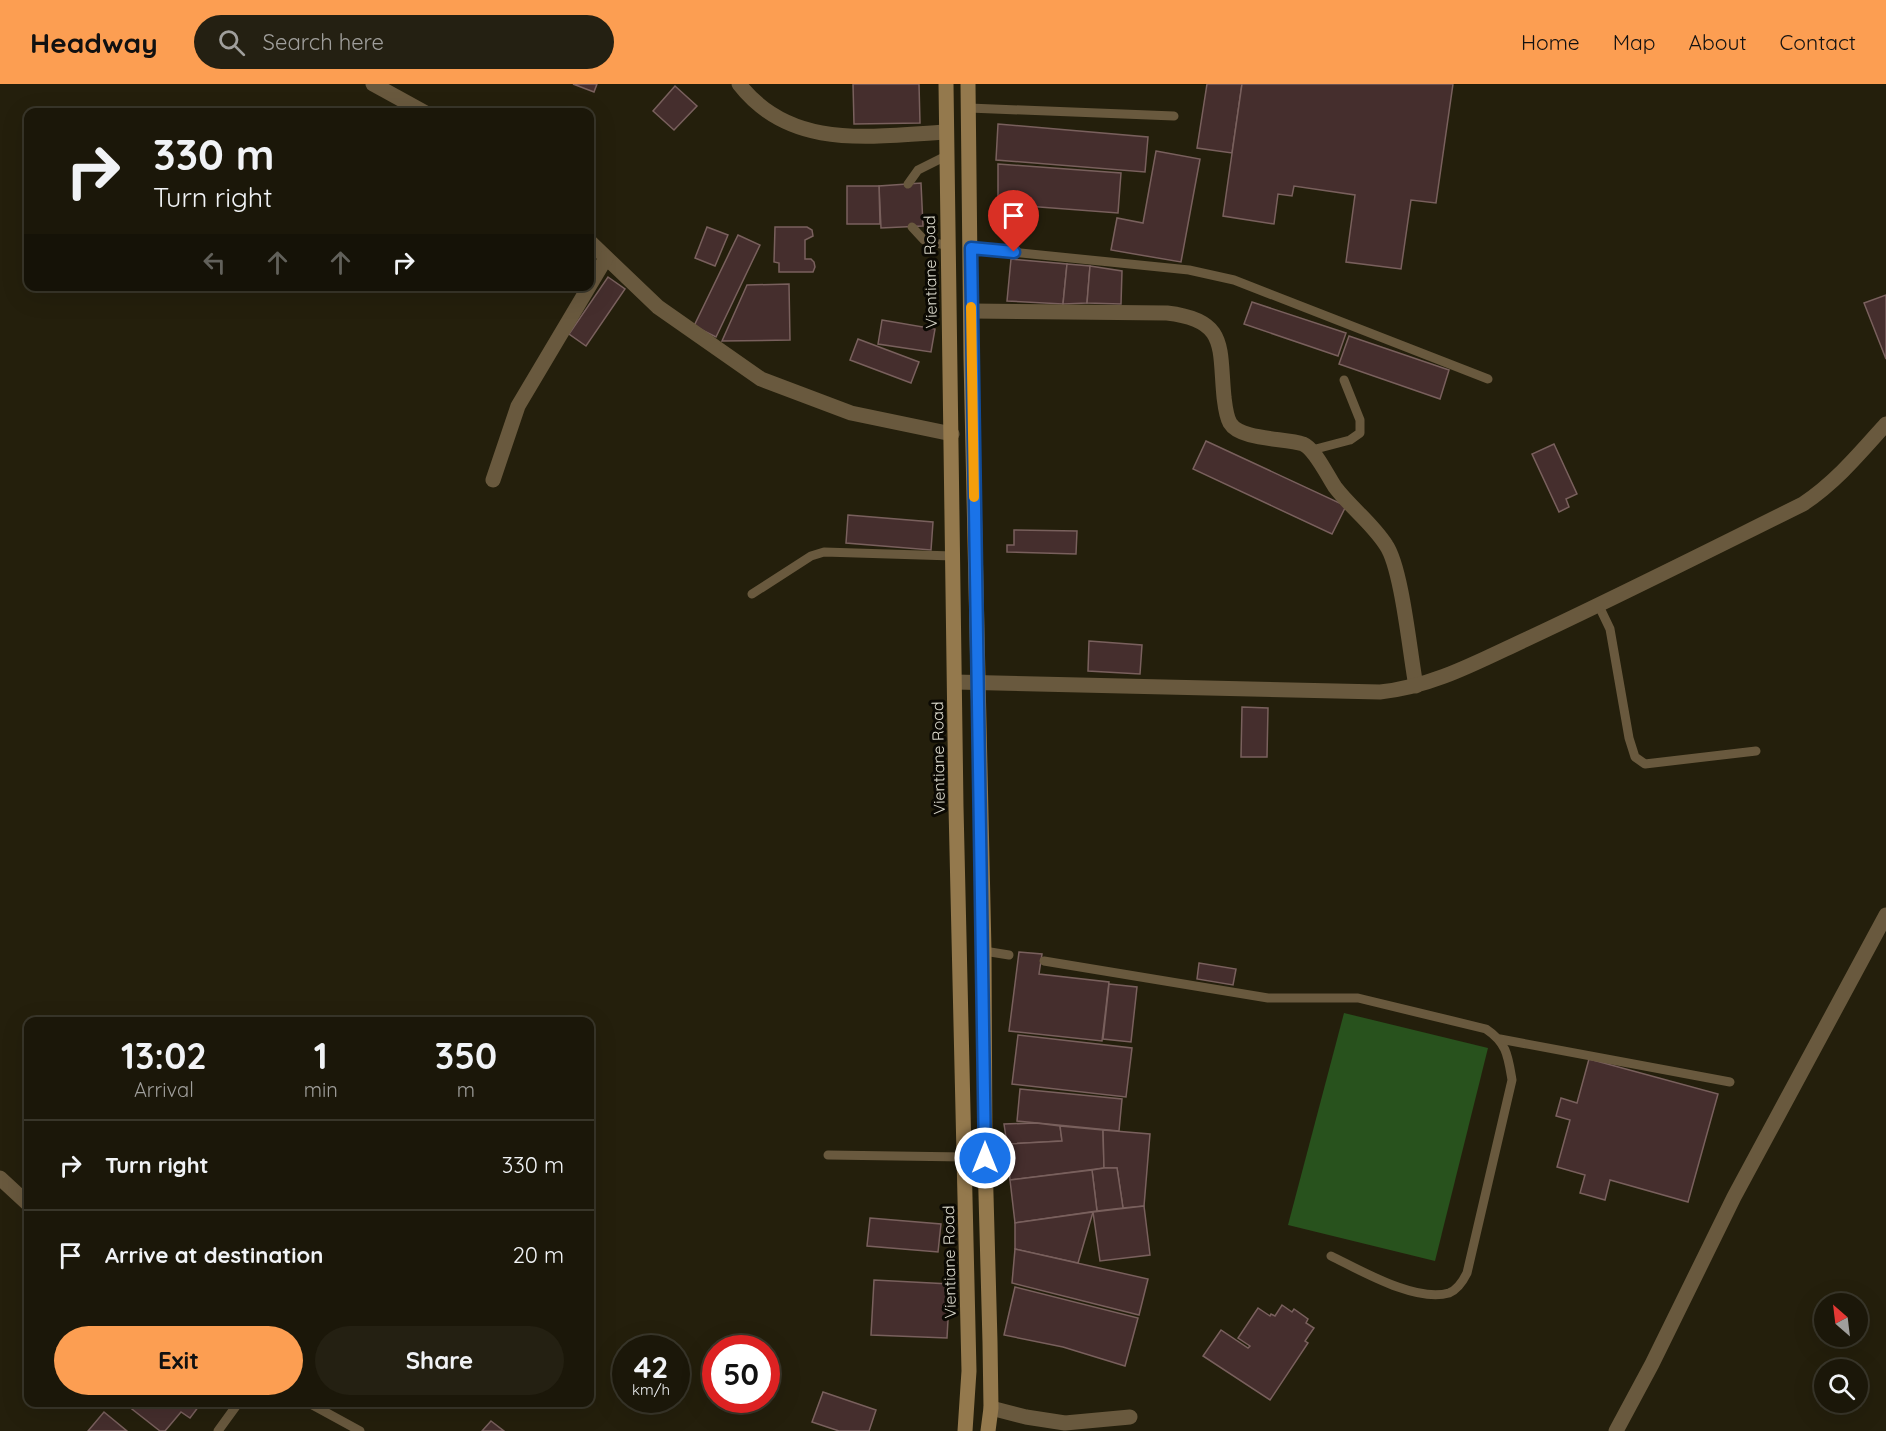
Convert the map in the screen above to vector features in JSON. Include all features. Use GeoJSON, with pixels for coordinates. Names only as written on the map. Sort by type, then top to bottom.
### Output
{"type":"FeatureCollection","features":[{"type":"Feature","properties":{"kind":"main road","name":"Vientiane Road"},"geometry":{"type":"LineString","coordinates":[[946,84],[969,1371],[965,1431]]}},
{"type":"Feature","properties":{"kind":"main road"},"geometry":{"type":"LineString","coordinates":[[968,84],[991,1408],[988,1431]]}},
{"type":"Feature","properties":{"kind":"street"},"geometry":{"type":"LineString","coordinates":[[373,84],[417,108]]}},
{"type":"Feature","properties":{"kind":"street"},"geometry":{"type":"LineString","coordinates":[[739,84],[765,112],[789,125],[806,130],[862,136],[946,132]]}},
{"type":"Feature","properties":{"kind":"street"},"geometry":{"type":"LineString","coordinates":[[594,246],[658,307],[761,378],[851,413],[952,434]]}},
{"type":"Feature","properties":{"kind":"street"},"geometry":{"type":"LineString","coordinates":[[594,278],[606,258]]}},
{"type":"Feature","properties":{"kind":"street"},"geometry":{"type":"LineString","coordinates":[[493,480],[518,406],[586,291]]}},
{"type":"Feature","properties":{"kind":"street"},"geometry":{"type":"LineString","coordinates":[[971,311],[1167,313],[1195,320],[1210,328],[1218,338],[1225,401],[1230,423],[1236,430],[1246,434],[1303,445],[1312,450],[1336,488],[1386,545],[1397,577],[1416,686]]}},
{"type":"Feature","properties":{"kind":"street"},"geometry":{"type":"LineString","coordinates":[[955,682],[1380,692],[1416,686],[1445,676],[1599,606],[1803,504],[1826,488],[1845,470],[1886,424]]}},
{"type":"Feature","properties":{"kind":"street"},"geometry":{"type":"LineString","coordinates":[[1616,1431],[1652,1364],[1734,1197],[1886,915]]}},
{"type":"Feature","properties":{"kind":"street"},"geometry":{"type":"LineString","coordinates":[[0,1178],[24,1200]]}},
{"type":"Feature","properties":{"kind":"street"},"geometry":{"type":"LineString","coordinates":[[991,1408],[1026,1417],[1065,1423],[1130,1417]]}},
{"type":"Feature","properties":{"kind":"lane"},"geometry":{"type":"LineString","coordinates":[[969,108],[1174,116]]}},
{"type":"Feature","properties":{"kind":"lane"},"geometry":{"type":"LineString","coordinates":[[908,184],[918,170],[946,156]]}},
{"type":"Feature","properties":{"kind":"lane"},"geometry":{"type":"LineString","coordinates":[[912,227],[924,240],[948,246]]}},
{"type":"Feature","properties":{"kind":"lane"},"geometry":{"type":"LineString","coordinates":[[971,248],[1189,270],[1234,280],[1488,379]]}},
{"type":"Feature","properties":{"kind":"lane"},"geometry":{"type":"LineString","coordinates":[[1312,450],[1350,440],[1360,433],[1360,420],[1344,380]]}},
{"type":"Feature","properties":{"kind":"lane"},"geometry":{"type":"LineString","coordinates":[[752,594],[811,556],[824,552],[953,556]]}},
{"type":"Feature","properties":{"kind":"lane"},"geometry":{"type":"LineString","coordinates":[[1599,606],[1610,629],[1629,738],[1635,756],[1645,764],[1756,751]]}},
{"type":"Feature","properties":{"kind":"lane"},"geometry":{"type":"LineString","coordinates":[[984,951],[1010,955]]}},
{"type":"Feature","properties":{"kind":"lane"},"geometry":{"type":"LineString","coordinates":[[1044,961],[1268,998],[1358,998],[1486,1029],[1500,1039],[1730,1082]]}},
{"type":"Feature","properties":{"kind":"lane"},"geometry":{"type":"LineString","coordinates":[[1331,1256],[1399,1288],[1433,1294],[1450,1293],[1461,1284],[1467,1273],[1512,1080],[1508,1057],[1500,1039]]}},
{"type":"Feature","properties":{"kind":"lane"},"geometry":{"type":"LineString","coordinates":[[828,1155],[965,1157]]}},
{"type":"Feature","properties":{"kind":"lane"},"geometry":{"type":"LineString","coordinates":[[218,1431],[235,1407]]}},
{"type":"Feature","properties":{"kind":"lane"},"geometry":{"type":"LineString","coordinates":[[316,1407],[360,1431]]}},
{"type":"Feature","properties":{"kind":"green space"},"geometry":{"type":"Polygon","coordinates":[[[1344,1013],[1488,1048],[1435,1261],[1288,1225],[1344,1013]]]}},
{"type":"Feature","properties":{"kind":"building"},"geometry":{"type":"Polygon","coordinates":[[[573,84],[597,84],[594,92],[573,84]]]}},
{"type":"Feature","properties":{"kind":"building"},"geometry":{"type":"Polygon","coordinates":[[[853,84],[919,84],[920,123],[854,124],[853,84]]]}},
{"type":"Feature","properties":{"kind":"building"},"geometry":{"type":"Polygon","coordinates":[[[1207,84],[1242,84],[1232,153],[1197,148],[1207,84]]]}},
{"type":"Feature","properties":{"kind":"building"},"geometry":{"type":"Polygon","coordinates":[[[1242,84],[1453,84],[1436,203],[1411,200],[1401,269],[1346,262],[1355,195],[1294,186],[1292,196],[1278,194],[1274,224],[1223,216],[1242,84]]]}},
{"type":"Feature","properties":{"kind":"building"},"geometry":{"type":"Polygon","coordinates":[[[675,86],[697,106],[674,130],[653,111],[675,86]]]}},
{"type":"Feature","properties":{"kind":"building"},"geometry":{"type":"Polygon","coordinates":[[[998,124],[1148,137],[1145,172],[996,160],[998,124]]]}},
{"type":"Feature","properties":{"kind":"building"},"geometry":{"type":"Polygon","coordinates":[[[1156,151],[1200,159],[1181,262],[1111,250],[1117,218],[1143,223],[1156,151]]]}},
{"type":"Feature","properties":{"kind":"building"},"geometry":{"type":"Polygon","coordinates":[[[998,164],[1121,173],[1118,213],[998,204],[998,164]]]}},
{"type":"Feature","properties":{"kind":"building"},"geometry":{"type":"Polygon","coordinates":[[[921,183],[923,226],[881,228],[879,186],[921,183]]]}},
{"type":"Feature","properties":{"kind":"building"},"geometry":{"type":"Polygon","coordinates":[[[847,186],[879,186],[880,224],[847,224],[847,186]]]}},
{"type":"Feature","properties":{"kind":"building"},"geometry":{"type":"Polygon","coordinates":[[[707,227],[728,235],[715,266],[695,258],[707,227]]]}},
{"type":"Feature","properties":{"kind":"building"},"geometry":{"type":"Polygon","coordinates":[[[775,227],[807,227],[812,230],[813,236],[805,240],[805,259],[811,259],[814,262],[813,272],[779,272],[779,263],[774,262],[775,227]]]}},
{"type":"Feature","properties":{"kind":"building"},"geometry":{"type":"Polygon","coordinates":[[[738,235],[760,245],[716,337],[694,326],[738,235]]]}},
{"type":"Feature","properties":{"kind":"building"},"geometry":{"type":"Polygon","coordinates":[[[1011,259],[1067,264],[1063,304],[1007,301],[1011,259]]]}},
{"type":"Feature","properties":{"kind":"building"},"geometry":{"type":"Polygon","coordinates":[[[1067,264],[1090,266],[1087,303],[1063,304],[1067,264]]]}},
{"type":"Feature","properties":{"kind":"building"},"geometry":{"type":"Polygon","coordinates":[[[1090,266],[1122,271],[1121,304],[1087,303],[1090,266]]]}},
{"type":"Feature","properties":{"kind":"building"},"geometry":{"type":"Polygon","coordinates":[[[608,277],[625,289],[586,346],[569,334],[608,277]]]}},
{"type":"Feature","properties":{"kind":"building"},"geometry":{"type":"Polygon","coordinates":[[[789,284],[790,340],[722,341],[747,285],[789,284]]]}},
{"type":"Feature","properties":{"kind":"building"},"geometry":{"type":"Polygon","coordinates":[[[1886,295],[1886,359],[1864,303],[1886,295]]]}},
{"type":"Feature","properties":{"kind":"building"},"geometry":{"type":"Polygon","coordinates":[[[1252,302],[1346,333],[1338,356],[1244,324],[1252,302]]]}},
{"type":"Feature","properties":{"kind":"building"},"geometry":{"type":"Polygon","coordinates":[[[882,320],[935,329],[931,352],[878,344],[882,320]]]}},
{"type":"Feature","properties":{"kind":"building"},"geometry":{"type":"Polygon","coordinates":[[[1349,336],[1449,370],[1440,399],[1339,364],[1349,336]]]}},
{"type":"Feature","properties":{"kind":"building"},"geometry":{"type":"Polygon","coordinates":[[[858,339],[919,362],[911,383],[850,360],[858,339]]]}},
{"type":"Feature","properties":{"kind":"building"},"geometry":{"type":"Polygon","coordinates":[[[1206,441],[1346,506],[1332,534],[1193,469],[1206,441]]]}},
{"type":"Feature","properties":{"kind":"building"},"geometry":{"type":"Polygon","coordinates":[[[1554,444],[1577,494],[1566,499],[1569,507],[1559,512],[1532,454],[1554,444]]]}},
{"type":"Feature","properties":{"kind":"building"},"geometry":{"type":"Polygon","coordinates":[[[848,515],[933,522],[931,550],[846,543],[848,515]]]}},
{"type":"Feature","properties":{"kind":"building"},"geometry":{"type":"Polygon","coordinates":[[[1014,530],[1077,531],[1076,554],[1007,552],[1007,545],[1014,545],[1014,530]]]}},
{"type":"Feature","properties":{"kind":"building"},"geometry":{"type":"Polygon","coordinates":[[[1089,641],[1142,645],[1140,674],[1088,671],[1089,641]]]}},
{"type":"Feature","properties":{"kind":"building"},"geometry":{"type":"Polygon","coordinates":[[[1242,707],[1268,708],[1267,757],[1241,757],[1242,707]]]}},
{"type":"Feature","properties":{"kind":"building"},"geometry":{"type":"Polygon","coordinates":[[[1019,952],[1042,954],[1039,974],[1109,982],[1102,1041],[1009,1031],[1019,952]]]}},
{"type":"Feature","properties":{"kind":"building"},"geometry":{"type":"Polygon","coordinates":[[[1199,963],[1236,969],[1233,985],[1197,979],[1199,963]]]}},
{"type":"Feature","properties":{"kind":"building"},"geometry":{"type":"Polygon","coordinates":[[[1109,984],[1137,987],[1131,1042],[1103,1039],[1109,984]]]}},
{"type":"Feature","properties":{"kind":"building"},"geometry":{"type":"Polygon","coordinates":[[[1018,1035],[1132,1048],[1126,1097],[1012,1084],[1018,1035]]]}},
{"type":"Feature","properties":{"kind":"building"},"geometry":{"type":"Polygon","coordinates":[[[1589,1059],[1718,1094],[1688,1202],[1610,1180],[1605,1200],[1580,1193],[1585,1175],[1557,1167],[1570,1120],[1556,1116],[1561,1098],[1577,1103],[1589,1059]]]}},
{"type":"Feature","properties":{"kind":"building"},"geometry":{"type":"Polygon","coordinates":[[[1020,1089],[1122,1099],[1119,1131],[1017,1121],[1020,1089]]]}},
{"type":"Feature","properties":{"kind":"building"},"geometry":{"type":"Polygon","coordinates":[[[1036,1123],[1060,1126],[1062,1141],[1007,1144],[1004,1124],[1036,1123]]]}},
{"type":"Feature","properties":{"kind":"building"},"geometry":{"type":"Polygon","coordinates":[[[1060,1126],[1103,1130],[1104,1168],[1010,1180],[1007,1144],[1062,1141],[1060,1126]]]}},
{"type":"Feature","properties":{"kind":"building"},"geometry":{"type":"Polygon","coordinates":[[[1103,1130],[1150,1134],[1144,1206],[1123,1208],[1117,1168],[1104,1168],[1103,1130]]]}},
{"type":"Feature","properties":{"kind":"building"},"geometry":{"type":"Polygon","coordinates":[[[1117,1168],[1123,1208],[1097,1211],[1092,1170],[1117,1168]]]}},
{"type":"Feature","properties":{"kind":"building"},"geometry":{"type":"Polygon","coordinates":[[[1092,1170],[1097,1211],[1015,1223],[1010,1180],[1092,1170]]]}},
{"type":"Feature","properties":{"kind":"building"},"geometry":{"type":"Polygon","coordinates":[[[1144,1206],[1150,1255],[1100,1261],[1093,1212],[1144,1206]]]}},
{"type":"Feature","properties":{"kind":"building"},"geometry":{"type":"Polygon","coordinates":[[[1093,1212],[1078,1263],[1015,1249],[1015,1223],[1093,1212]]]}},
{"type":"Feature","properties":{"kind":"building"},"geometry":{"type":"Polygon","coordinates":[[[870,1218],[941,1224],[938,1252],[867,1246],[870,1218]]]}},
{"type":"Feature","properties":{"kind":"building"},"geometry":{"type":"Polygon","coordinates":[[[1015,1249],[1148,1279],[1139,1315],[1012,1283],[1015,1249]]]}},
{"type":"Feature","properties":{"kind":"building"},"geometry":{"type":"Polygon","coordinates":[[[874,1280],[950,1284],[947,1338],[871,1335],[874,1280]]]}},
{"type":"Feature","properties":{"kind":"building"},"geometry":{"type":"Polygon","coordinates":[[[1015,1287],[1138,1318],[1125,1366],[1063,1347],[1004,1335],[1015,1287]]]}},
{"type":"Feature","properties":{"kind":"building"},"geometry":{"type":"Polygon","coordinates":[[[1282,1305],[1292,1312],[1294,1309],[1308,1319],[1306,1323],[1314,1328],[1305,1341],[1308,1343],[1270,1400],[1203,1356],[1221,1330],[1248,1348],[1250,1346],[1238,1338],[1258,1308],[1270,1316],[1271,1314],[1275,1316],[1282,1305]]]}},
{"type":"Feature","properties":{"kind":"building"},"geometry":{"type":"Polygon","coordinates":[[[823,1392],[876,1410],[869,1431],[839,1431],[812,1422],[823,1392]]]}},
{"type":"Feature","properties":{"kind":"building"},"geometry":{"type":"Polygon","coordinates":[[[129,1407],[198,1407],[190,1418],[181,1412],[165,1431],[160,1431],[129,1407]]]}},
{"type":"Feature","properties":{"kind":"building"},"geometry":{"type":"Polygon","coordinates":[[[104,1412],[127,1431],[88,1431],[104,1412]]]}},
{"type":"Feature","properties":{"kind":"building"},"geometry":{"type":"Polygon","coordinates":[[[491,1421],[504,1431],[482,1431],[491,1421]]]}},
{"type":"Feature","properties":{"kind":"slow traffic"},"geometry":{"type":"LineString","coordinates":[[971,307],[974,497]]}},
{"type":"Feature","properties":{"kind":"route"},"geometry":{"type":"LineString","coordinates":[[985,1158],[984,951],[971,359],[971,248],[1014,252]]}}]}
